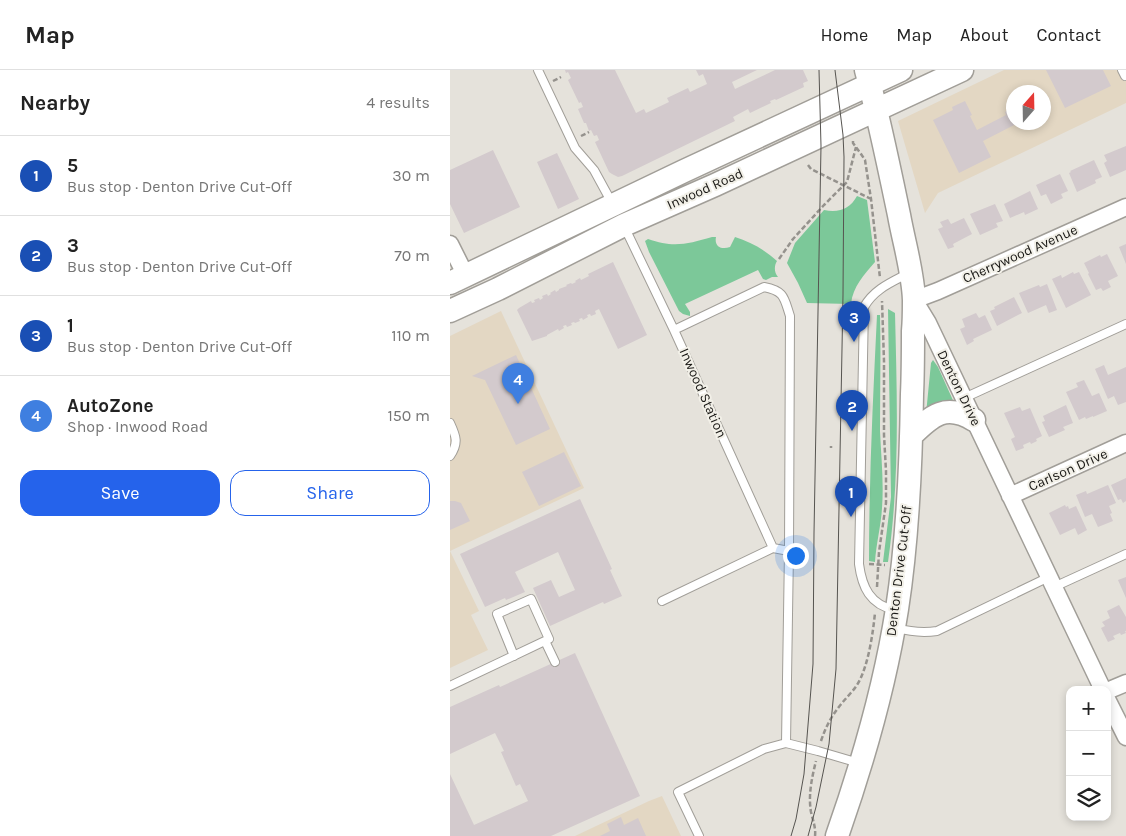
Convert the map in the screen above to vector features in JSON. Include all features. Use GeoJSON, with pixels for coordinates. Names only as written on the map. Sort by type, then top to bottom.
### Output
{"type":"FeatureCollection","features":[{"type":"Feature","properties":{"kind":"main road","name":"Inwood Road"},"geometry":{"type":"LineString","coordinates":[[458,280],[838,99],[868,77],[901,70]]}},
{"type":"Feature","properties":{"kind":"main road","name":"Inwood Road"},"geometry":{"type":"LineString","coordinates":[[450,311],[624,225],[724,181],[962,70]]}},
{"type":"Feature","properties":{"kind":"main road","name":"Denton Drive"},"geometry":{"type":"LineString","coordinates":[[868,77],[910,272],[914,300]]}},
{"type":"Feature","properties":{"kind":"main road"},"geometry":{"type":"LineString","coordinates":[[613,205],[624,225]]}},
{"type":"Feature","properties":{"kind":"main road"},"geometry":{"type":"LineString","coordinates":[[458,280],[477,298]]}},
{"type":"Feature","properties":{"kind":"main road","name":"Denton Drive Cut-Off"},"geometry":{"type":"LineString","coordinates":[[837,836],[861,764],[879,698],[888,621],[902,565],[912,436],[914,300]]}},
{"type":"Feature","properties":{"kind":"main road"},"geometry":{"type":"LineString","coordinates":[[912,436],[934,416],[944,413],[955,412],[974,420]]}},
{"type":"Feature","properties":{"kind":"street","name":"Cherrywood Avenue"},"geometry":{"type":"LineString","coordinates":[[914,300],[1126,207]]}},
{"type":"Feature","properties":{"kind":"street"},"geometry":{"type":"LineString","coordinates":[[450,244],[458,280]]}},
{"type":"Feature","properties":{"kind":"street","name":"Denton Drive"},"geometry":{"type":"LineString","coordinates":[[914,300],[928,323],[1101,686]]}},
{"type":"Feature","properties":{"kind":"street","name":"Carlson Drive"},"geometry":{"type":"LineString","coordinates":[[1010,496],[1126,444]]}},
{"type":"Feature","properties":{"kind":"street"},"geometry":{"type":"LineString","coordinates":[[1111,689],[1126,683]]}},
{"type":"Feature","properties":{"kind":"street"},"geometry":{"type":"LineString","coordinates":[[1111,707],[1126,737]]}},
{"type":"Feature","properties":{"kind":"lane"},"geometry":{"type":"LineString","coordinates":[[538,70],[575,148],[594,170],[613,205]]}},
{"type":"Feature","properties":{"kind":"lane","name":"Inwood Station"},"geometry":{"type":"LineString","coordinates":[[624,225],[773,548]]}},
{"type":"Feature","properties":{"kind":"lane"},"geometry":{"type":"LineString","coordinates":[[910,272],[881,288],[869,298],[864,307],[859,564],[861,579],[866,592],[876,602],[887,608],[888,621],[913,632],[926,633],[937,631],[1051,582],[1126,554]]}},
{"type":"Feature","properties":{"kind":"lane"},"geometry":{"type":"LineString","coordinates":[[674,330],[764,287],[774,289],[784,296],[790,316],[786,743]]}},
{"type":"Feature","properties":{"kind":"lane"},"geometry":{"type":"LineString","coordinates":[[964,398],[1126,324]]}},
{"type":"Feature","properties":{"kind":"lane"},"geometry":{"type":"LineString","coordinates":[[450,423],[456,436],[455,446],[450,456]]}},
{"type":"Feature","properties":{"kind":"lane"},"geometry":{"type":"LineString","coordinates":[[662,601],[773,548],[788,551]]}},
{"type":"Feature","properties":{"kind":"lane"},"geometry":{"type":"LineString","coordinates":[[450,686],[514,656],[545,641],[550,639],[531,599],[497,614],[514,656]]}},
{"type":"Feature","properties":{"kind":"lane"},"geometry":{"type":"LineString","coordinates":[[545,641],[555,662]]}},
{"type":"Feature","properties":{"kind":"lane"},"geometry":{"type":"LineString","coordinates":[[699,836],[678,792],[764,749],[786,743],[861,764]]}},
{"type":"Feature","properties":{"kind":"path"},"geometry":{"type":"LineString","coordinates":[[852,137],[853,143],[864,160],[879,261]]}},
{"type":"Feature","properties":{"kind":"path"},"geometry":{"type":"LineString","coordinates":[[780,259],[799,232],[847,182],[856,147]]}},
{"type":"Feature","properties":{"kind":"path"},"geometry":{"type":"LineString","coordinates":[[808,165],[811,169],[871,200]]}},
{"type":"Feature","properties":{"kind":"path"},"geometry":{"type":"LineString","coordinates":[[878,581],[879,552],[886,503],[883,308]]}},
{"type":"Feature","properties":{"kind":"path"},"geometry":{"type":"LineString","coordinates":[[869,564],[887,565]]}},
{"type":"Feature","properties":{"kind":"path"},"geometry":{"type":"LineString","coordinates":[[821,742],[827,724],[862,677],[888,621]]}},
{"type":"Feature","properties":{"kind":"path"},"geometry":{"type":"LineString","coordinates":[[815,836],[816,830],[811,811],[810,794],[816,758]]}},
{"type":"Feature","properties":{"kind":"shaded area"},"geometry":{"type":"Polygon","coordinates":[[[1004,70],[1126,70],[1126,103],[938,193],[925,213],[898,121],[1004,70]]]}},
{"type":"Feature","properties":{"kind":"shaded area"},"geometry":{"type":"Polygon","coordinates":[[[501,311],[584,488],[450,551],[450,336],[501,311]]]}},
{"type":"Feature","properties":{"kind":"shaded area"},"geometry":{"type":"Polygon","coordinates":[[[450,551],[479,611],[471,615],[488,650],[450,668],[450,551]]]}},
{"type":"Feature","properties":{"kind":"shaded area"},"geometry":{"type":"Polygon","coordinates":[[[662,796],[681,836],[575,836],[649,801],[662,796]]]}},
{"type":"Feature","properties":{"kind":"green space"},"geometry":{"type":"Polygon","coordinates":[[[857,196],[867,200],[875,262],[857,286],[851,304],[807,303],[787,263],[795,243],[824,210],[844,209],[857,196]]]}},
{"type":"Feature","properties":{"kind":"green space"},"geometry":{"type":"Polygon","coordinates":[[[716,237],[717,245],[722,248],[730,247],[735,237],[747,241],[768,253],[777,261],[775,269],[778,277],[763,279],[758,270],[685,304],[690,312],[690,316],[683,314],[679,311],[645,241],[648,239],[657,242],[680,244],[716,237]]]}},
{"type":"Feature","properties":{"kind":"green space"},"geometry":{"type":"Polygon","coordinates":[[[888,309],[895,313],[897,438],[892,531],[888,562],[883,562],[891,497],[888,309]]]}},
{"type":"Feature","properties":{"kind":"green space"},"geometry":{"type":"Polygon","coordinates":[[[877,315],[880,315],[880,431],[883,489],[875,562],[869,561],[869,530],[877,315]]]}},
{"type":"Feature","properties":{"kind":"green space"},"geometry":{"type":"Polygon","coordinates":[[[933,360],[956,407],[926,414],[931,363],[933,360]]]}},
{"type":"Feature","properties":{"kind":"building"},"geometry":{"type":"Polygon","coordinates":[[[565,70],[615,70],[636,113],[644,109],[646,113],[669,102],[667,98],[688,88],[690,92],[707,84],[703,74],[699,76],[696,70],[757,70],[732,82],[735,89],[775,70],[803,70],[808,81],[803,83],[804,87],[770,101],[771,103],[750,113],[748,109],[733,117],[735,121],[618,177],[609,172],[595,142],[599,140],[597,135],[594,136],[591,130],[589,131],[586,123],[584,123],[578,109],[583,107],[581,102],[579,103],[568,80],[571,78],[565,70]]]}},
{"type":"Feature","properties":{"kind":"building"},"geometry":{"type":"Polygon","coordinates":[[[1046,70],[1103,70],[1111,86],[1065,108],[1046,70]]]}},
{"type":"Feature","properties":{"kind":"building"},"geometry":{"type":"Polygon","coordinates":[[[965,101],[977,130],[1006,115],[1006,129],[983,141],[991,157],[959,173],[933,120],[953,110],[952,107],[965,101]]]}},
{"type":"Feature","properties":{"kind":"building"},"geometry":{"type":"Polygon","coordinates":[[[1126,146],[1126,170],[1110,177],[1104,163],[1107,161],[1104,155],[1126,146]]]}},
{"type":"Feature","properties":{"kind":"building"},"geometry":{"type":"Polygon","coordinates":[[[493,150],[520,207],[464,233],[450,204],[450,170],[493,150]]]}},
{"type":"Feature","properties":{"kind":"building"},"geometry":{"type":"Polygon","coordinates":[[[557,153],[579,199],[558,209],[537,162],[557,153]]]}},
{"type":"Feature","properties":{"kind":"building"},"geometry":{"type":"Polygon","coordinates":[[[1094,160],[1102,177],[1095,180],[1096,183],[1077,192],[1069,173],[1070,171],[1094,160]]]}},
{"type":"Feature","properties":{"kind":"building"},"geometry":{"type":"Polygon","coordinates":[[[1060,174],[1068,191],[1061,194],[1063,198],[1051,204],[1046,194],[1041,196],[1036,185],[1060,174]]]}},
{"type":"Feature","properties":{"kind":"building"},"geometry":{"type":"Polygon","coordinates":[[[1030,191],[1038,209],[1025,215],[1024,212],[1010,218],[1004,204],[1030,191]]]}},
{"type":"Feature","properties":{"kind":"building"},"geometry":{"type":"Polygon","coordinates":[[[995,204],[1003,221],[996,223],[998,227],[980,235],[970,214],[995,204]]]}},
{"type":"Feature","properties":{"kind":"building"},"geometry":{"type":"Polygon","coordinates":[[[964,218],[972,234],[953,244],[954,247],[948,249],[938,229],[943,227],[940,222],[948,219],[951,224],[964,218]]]}},
{"type":"Feature","properties":{"kind":"building"},"geometry":{"type":"Polygon","coordinates":[[[1126,244],[1126,264],[1119,247],[1126,244]]]}},
{"type":"Feature","properties":{"kind":"building"},"geometry":{"type":"Polygon","coordinates":[[[1107,254],[1118,276],[1108,281],[1111,287],[1103,291],[1101,288],[1096,290],[1084,263],[1100,255],[1101,257],[1107,254]]]}},
{"type":"Feature","properties":{"kind":"building"},"geometry":{"type":"Polygon","coordinates":[[[613,262],[647,335],[618,349],[599,309],[595,311],[596,314],[587,315],[588,317],[583,320],[582,318],[579,319],[580,321],[571,323],[572,325],[563,326],[564,328],[559,331],[558,329],[547,336],[532,341],[517,310],[519,308],[531,301],[532,303],[535,302],[534,300],[539,298],[540,300],[543,298],[542,296],[547,294],[548,296],[555,290],[556,292],[580,278],[581,280],[589,276],[588,274],[613,262]]]}},
{"type":"Feature","properties":{"kind":"building"},"geometry":{"type":"Polygon","coordinates":[[[1073,272],[1074,274],[1079,272],[1091,295],[1066,308],[1052,279],[1061,275],[1062,278],[1073,272]]]}},
{"type":"Feature","properties":{"kind":"building"},"geometry":{"type":"Polygon","coordinates":[[[1047,284],[1057,310],[1049,313],[1046,305],[1028,313],[1019,293],[1047,284]]]}},
{"type":"Feature","properties":{"kind":"building"},"geometry":{"type":"Polygon","coordinates":[[[1014,297],[1022,313],[997,326],[990,311],[1014,297]]]}},
{"type":"Feature","properties":{"kind":"building"},"geometry":{"type":"Polygon","coordinates":[[[976,313],[979,318],[985,315],[992,330],[973,339],[974,341],[967,345],[960,329],[965,327],[962,319],[976,313]]]}},
{"type":"Feature","properties":{"kind":"building"},"geometry":{"type":"Polygon","coordinates":[[[516,355],[550,429],[516,445],[485,380],[472,376],[516,355]]]}},
{"type":"Feature","properties":{"kind":"building"},"geometry":{"type":"Polygon","coordinates":[[[1104,365],[1108,375],[1126,367],[1126,402],[1118,405],[1114,396],[1108,399],[1095,369],[1104,365]]]}},
{"type":"Feature","properties":{"kind":"building"},"geometry":{"type":"Polygon","coordinates":[[[1084,380],[1092,396],[1099,393],[1107,411],[1079,420],[1066,392],[1078,387],[1076,383],[1084,380]]]}},
{"type":"Feature","properties":{"kind":"building"},"geometry":{"type":"Polygon","coordinates":[[[1066,405],[1073,423],[1063,427],[1065,430],[1049,437],[1042,422],[1045,421],[1043,416],[1066,405]]]}},
{"type":"Feature","properties":{"kind":"building"},"geometry":{"type":"Polygon","coordinates":[[[1020,407],[1022,411],[1030,408],[1042,436],[1036,439],[1037,441],[1023,445],[1024,448],[1016,451],[1011,439],[1015,437],[1004,413],[1020,407]]]}},
{"type":"Feature","properties":{"kind":"building"},"geometry":{"type":"Polygon","coordinates":[[[564,452],[581,486],[539,506],[522,472],[564,452]]]}},
{"type":"Feature","properties":{"kind":"building"},"geometry":{"type":"Polygon","coordinates":[[[1126,478],[1126,501],[1123,503],[1121,499],[1118,500],[1111,485],[1126,478]]]}},
{"type":"Feature","properties":{"kind":"building"},"geometry":{"type":"Polygon","coordinates":[[[1108,485],[1116,503],[1109,506],[1113,521],[1098,527],[1092,514],[1085,517],[1076,495],[1086,491],[1087,494],[1108,485]]]}},
{"type":"Feature","properties":{"kind":"building"},"geometry":{"type":"Polygon","coordinates":[[[580,499],[612,569],[610,570],[622,596],[604,604],[603,602],[550,626],[533,588],[551,580],[559,597],[575,590],[558,552],[515,572],[525,592],[485,607],[460,554],[580,499]]]}},
{"type":"Feature","properties":{"kind":"building"},"geometry":{"type":"Polygon","coordinates":[[[450,501],[461,503],[470,521],[450,530],[450,501]]]}},
{"type":"Feature","properties":{"kind":"building"},"geometry":{"type":"Polygon","coordinates":[[[1065,505],[1069,509],[1076,506],[1087,530],[1078,535],[1075,528],[1060,535],[1049,513],[1065,505]]]}},
{"type":"Feature","properties":{"kind":"building"},"geometry":{"type":"Polygon","coordinates":[[[1126,577],[1126,598],[1118,580],[1126,577]]]}},
{"type":"Feature","properties":{"kind":"building"},"geometry":{"type":"Polygon","coordinates":[[[1119,605],[1126,617],[1126,633],[1113,636],[1115,639],[1108,642],[1101,628],[1105,626],[1102,622],[1110,618],[1107,611],[1119,605]]]}},
{"type":"Feature","properties":{"kind":"building"},"geometry":{"type":"Polygon","coordinates":[[[575,653],[640,796],[551,836],[450,836],[450,774],[474,825],[528,801],[520,784],[516,786],[501,752],[504,751],[495,733],[450,754],[450,707],[575,653]]]}},
{"type":"Feature","properties":{"kind":"building"},"geometry":{"type":"Polygon","coordinates":[[[621,817],[624,825],[638,818],[646,836],[600,836],[610,831],[607,824],[621,817]]]}},
{"type":"Feature","properties":{"kind":"tram line"},"geometry":{"type":"LineString","coordinates":[[791,836],[804,774],[813,664],[821,146],[819,70]]}},
{"type":"Feature","properties":{"kind":"tram line"},"geometry":{"type":"LineString","coordinates":[[808,836],[829,744],[836,669],[844,157],[835,70]]}},
{"type":"Feature","properties":{"kind":"place","name":"1"},"geometry":{"type":"Point","coordinates":[854,342]}},
{"type":"Feature","properties":{"kind":"place","name":"AutoZone"},"geometry":{"type":"Point","coordinates":[518,404]}},
{"type":"Feature","properties":{"kind":"place","name":"3"},"geometry":{"type":"Point","coordinates":[852,431]}},
{"type":"Feature","properties":{"kind":"place","name":"5"},"geometry":{"type":"Point","coordinates":[851,517]}}]}
